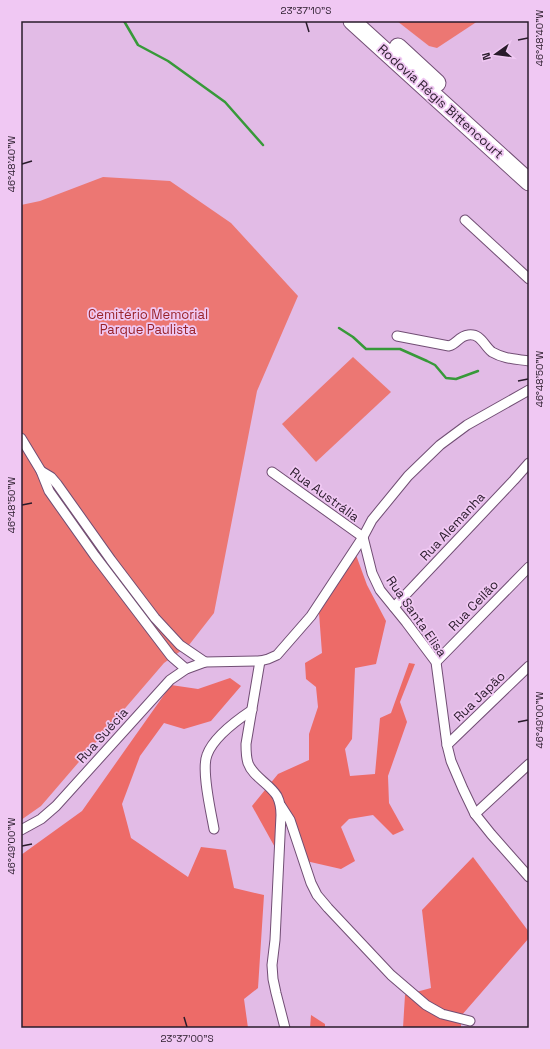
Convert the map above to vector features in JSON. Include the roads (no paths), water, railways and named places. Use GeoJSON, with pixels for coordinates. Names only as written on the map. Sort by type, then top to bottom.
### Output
{"type":"FeatureCollection","features":[{"type":"Feature","properties":{"kind":"highway","name":"Rodovia Régis Bittencourt"},"geometry":{"type":"LineString","coordinates":[[352,21],[529,182]]}},
{"type":"Feature","properties":{"kind":"highway","name":"Rodovia Régis Bittencourt"},"geometry":{"type":"LineString","coordinates":[[369,21],[418,64],[491,136],[529,170]]}},
{"type":"Feature","properties":{"kind":"street"},"geometry":{"type":"LineString","coordinates":[[465,220],[529,279]]}},
{"type":"Feature","properties":{"kind":"street"},"geometry":{"type":"LineString","coordinates":[[397,336],[449,346],[453,345],[462,336],[470,334],[477,336],[491,351],[504,357],[529,361]]}},
{"type":"Feature","properties":{"kind":"street"},"geometry":{"type":"LineString","coordinates":[[285,1028],[273,979],[272,965],[275,940],[281,814],[280,805],[277,796],[254,773],[248,764],[246,755],[246,744],[260,661],[277,655],[311,616],[363,537],[372,520],[408,476],[440,445],[467,425],[529,390]]}},
{"type":"Feature","properties":{"kind":"street"},"geometry":{"type":"LineString","coordinates":[[21,438],[41,471],[49,491],[95,556],[171,656],[186,669]]}},
{"type":"Feature","properties":{"kind":"street","name":"Rua Alemanha"},"geometry":{"type":"LineString","coordinates":[[394,607],[529,463]]}},
{"type":"Feature","properties":{"kind":"street"},"geometry":{"type":"LineString","coordinates":[[41,471],[51,477],[57,484],[155,618],[180,645],[205,662]]}},
{"type":"Feature","properties":{"kind":"street","name":"Rua Austrália"},"geometry":{"type":"LineString","coordinates":[[272,472],[363,537]]}},
{"type":"Feature","properties":{"kind":"street","name":"Rua Santa Elisa"},"geometry":{"type":"LineString","coordinates":[[363,537],[372,573],[380,590],[436,662],[447,745],[451,761],[475,814],[529,877]]}},
{"type":"Feature","properties":{"kind":"street","name":"Rua Ceilão"},"geometry":{"type":"LineString","coordinates":[[436,662],[529,567]]}},
{"type":"Feature","properties":{"kind":"street","name":"Rua Suécia"},"geometry":{"type":"LineString","coordinates":[[21,830],[41,819],[56,806],[170,680],[186,669],[205,662],[260,661]]}},
{"type":"Feature","properties":{"kind":"street","name":"Rua Japão"},"geometry":{"type":"LineString","coordinates":[[447,745],[529,666]]}},
{"type":"Feature","properties":{"kind":"street"},"geometry":{"type":"LineString","coordinates":[[214,829],[205,766],[207,755],[215,742],[228,728],[252,710]]}},
{"type":"Feature","properties":{"kind":"street"},"geometry":{"type":"LineString","coordinates":[[475,814],[528,766]]}},
{"type":"Feature","properties":{"kind":"street"},"geometry":{"type":"LineString","coordinates":[[280,805],[290,820],[311,883],[317,895],[328,908],[391,975],[426,1005],[442,1014],[470,1021]]}},
{"type":"Feature","properties":{"kind":"waterway"},"geometry":{"type":"LineString","coordinates":[[124,21],[138,45],[168,61],[225,102],[263,145]]}},
{"type":"Feature","properties":{"kind":"waterway"},"geometry":{"type":"LineString","coordinates":[[339,328],[353,337],[366,349],[400,349],[435,365],[446,378],[456,379],[478,371]]}},
{"type":"Feature","properties":{"kind":"park label","name":"Cemitério Memorial Parque Paulista"},"geometry":{"type":"Point","coordinates":[148,322]}}]}
